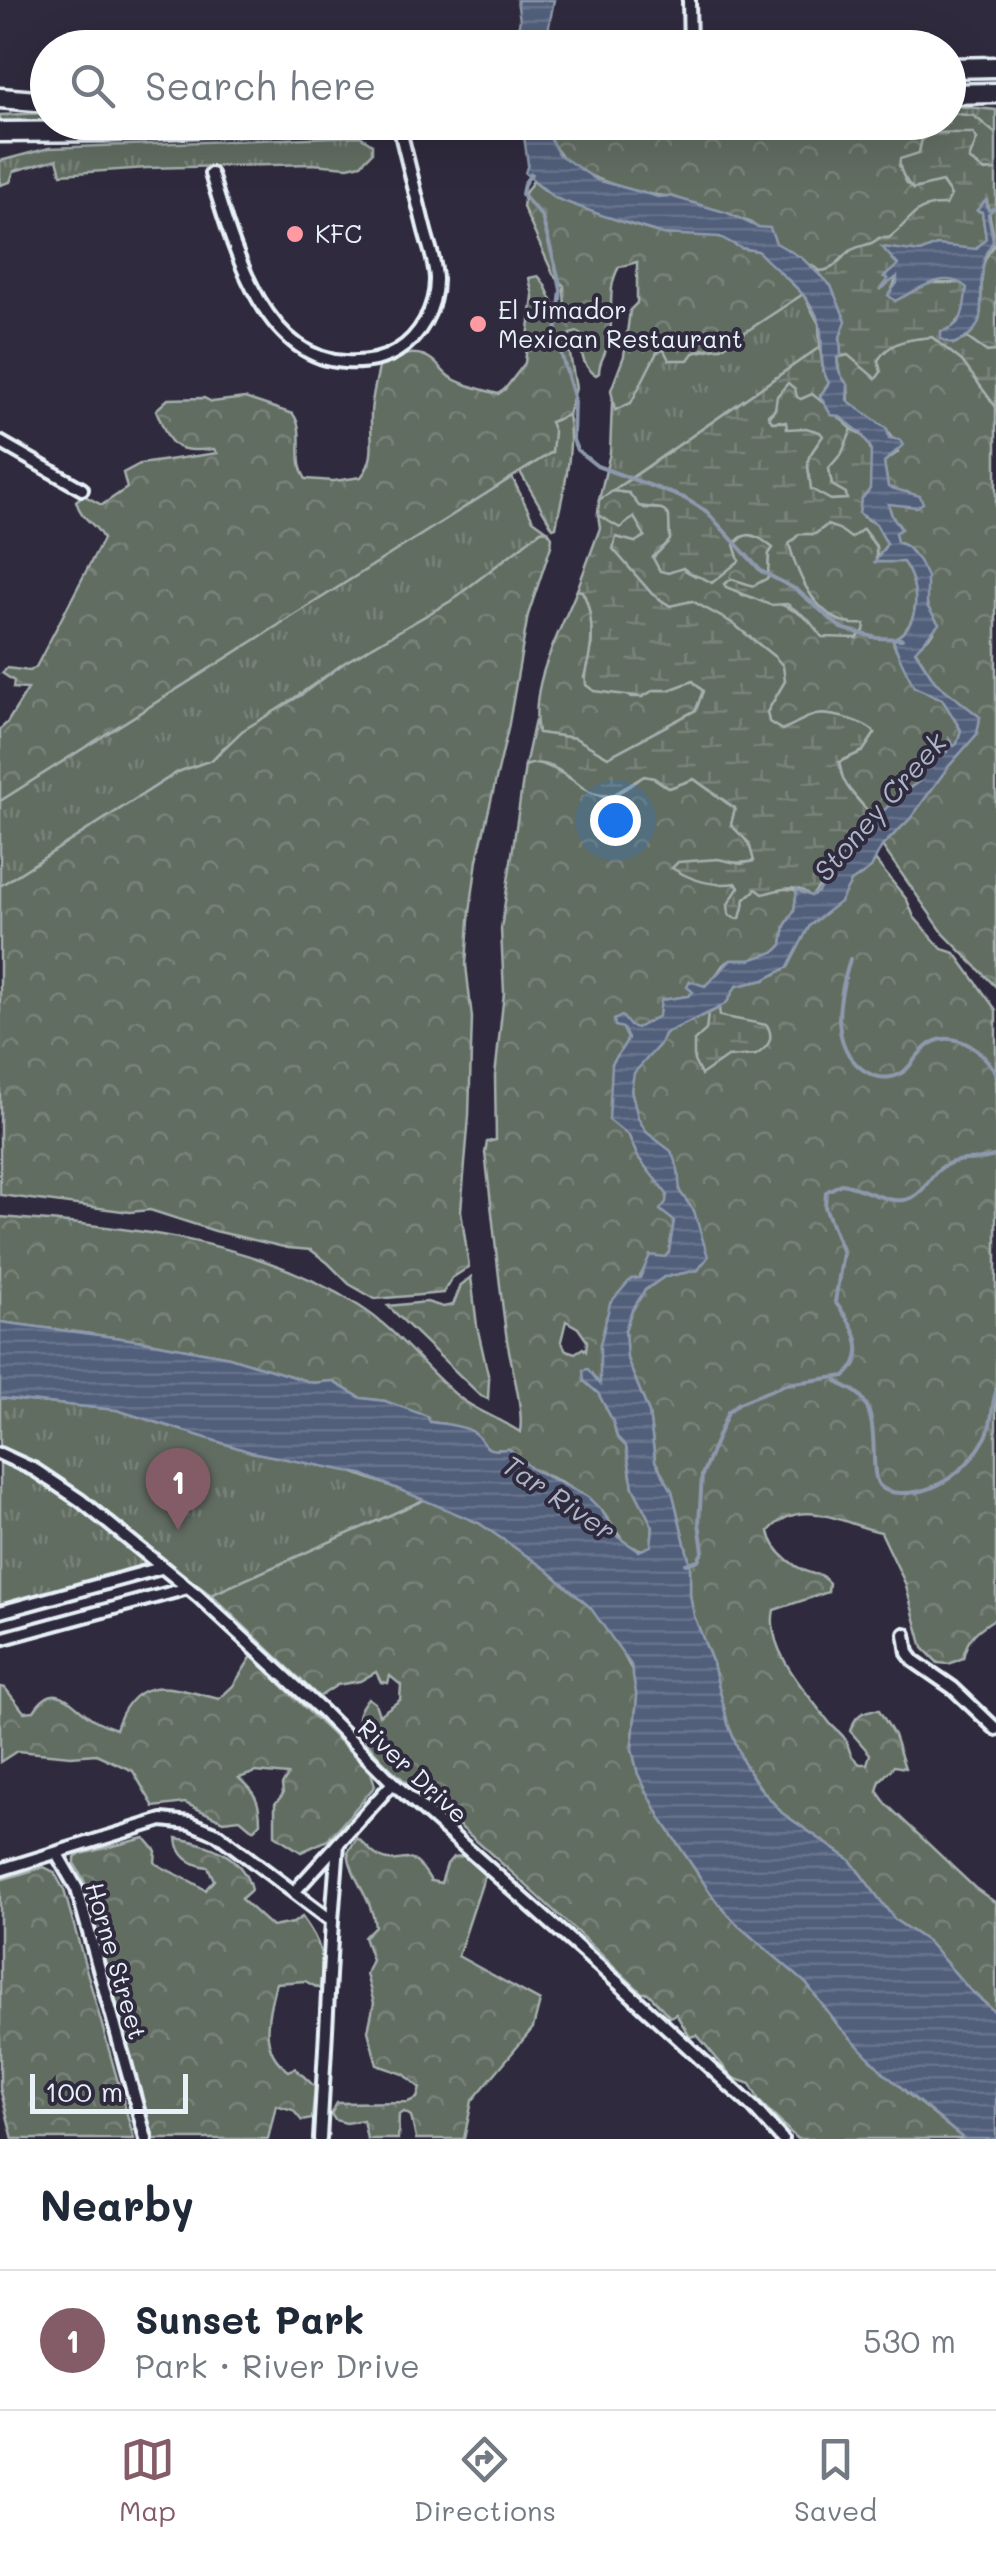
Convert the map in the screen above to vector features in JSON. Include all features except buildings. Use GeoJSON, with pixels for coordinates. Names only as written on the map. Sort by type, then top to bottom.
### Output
{"type":"FeatureCollection","features":[{"type":"Feature","properties":{"kind":"highway"},"geometry":{"type":"LineString","coordinates":[[966,68],[996,67]]}},
{"type":"Feature","properties":{"kind":"highway"},"geometry":{"type":"LineString","coordinates":[[966,94],[996,93]]}},
{"type":"Feature","properties":{"kind":"highway"},"geometry":{"type":"LineString","coordinates":[[0,98],[30,101]]}},
{"type":"Feature","properties":{"kind":"highway"},"geometry":{"type":"LineString","coordinates":[[0,106],[30,104]]}},
{"type":"Feature","properties":{"kind":"highway"},"geometry":{"type":"LineString","coordinates":[[0,132],[30,132]]}},
{"type":"Feature","properties":{"kind":"street"},"geometry":{"type":"LineString","coordinates":[[689,0],[690,30]]}},
{"type":"Feature","properties":{"kind":"street"},"geometry":{"type":"LineString","coordinates":[[211,174],[248,276],[274,324],[294,345],[322,360],[371,362],[414,338],[426,317],[436,284],[402,140]]}},
{"type":"Feature","properties":{"kind":"street"},"geometry":{"type":"LineString","coordinates":[[0,442],[82,489]]}},
{"type":"Feature","properties":{"kind":"street","name":"River Drive"},"geometry":{"type":"LineString","coordinates":[[0,1454],[36,1470],[80,1500],[188,1588],[321,1710],[393,1783],[754,2108],[782,2139]]}},
{"type":"Feature","properties":{"kind":"street"},"geometry":{"type":"LineString","coordinates":[[0,1612],[162,1568]]}},
{"type":"Feature","properties":{"kind":"street"},"geometry":{"type":"LineString","coordinates":[[0,1638],[188,1588]]}},
{"type":"Feature","properties":{"kind":"street"},"geometry":{"type":"LineString","coordinates":[[905,1634],[908,1653],[914,1661],[953,1688],[996,1729]]}},
{"type":"Feature","properties":{"kind":"street"},"geometry":{"type":"LineString","coordinates":[[295,1891],[393,1783]]}},
{"type":"Feature","properties":{"kind":"street"},"geometry":{"type":"LineString","coordinates":[[0,1870],[162,1820],[190,1824],[217,1834],[332,1921]]}},
{"type":"Feature","properties":{"kind":"street"},"geometry":{"type":"LineString","coordinates":[[320,2139],[338,1843]]}},
{"type":"Feature","properties":{"kind":"street","name":"Horne Street"},"geometry":{"type":"LineString","coordinates":[[58,1854],[77,1889],[146,2139]]}},
{"type":"Feature","properties":{"kind":"green space"},"geometry":{"type":"Polygon","coordinates":[[[966,107],[996,110],[996,134],[974,116],[966,115],[966,107]]]}},
{"type":"Feature","properties":{"kind":"green space"},"geometry":{"type":"Polygon","coordinates":[[[30,114],[30,127],[0,128],[0,115],[30,114]]]}},
{"type":"Feature","properties":{"kind":"green space"},"geometry":{"type":"Polygon","coordinates":[[[966,115],[974,116],[996,134],[996,170],[981,169],[969,158],[977,139],[966,135],[966,115]]]}},
{"type":"Feature","properties":{"kind":"green space"},"geometry":{"type":"Polygon","coordinates":[[[966,133],[973,133],[977,139],[969,159],[985,171],[996,170],[996,243],[992,247],[987,202],[978,211],[982,212],[986,238],[976,249],[966,251],[937,245],[920,252],[886,251],[898,265],[888,278],[890,281],[897,277],[892,289],[895,301],[928,283],[963,283],[967,288],[965,313],[951,329],[953,344],[967,338],[987,352],[996,351],[996,407],[962,361],[932,337],[889,348],[878,360],[881,372],[876,379],[848,355],[841,356],[840,337],[845,321],[831,286],[816,271],[832,268],[854,249],[889,238],[926,207],[946,205],[951,195],[942,182],[913,189],[905,179],[900,159],[919,153],[922,140],[966,140],[966,133]]]}},
{"type":"Feature","properties":{"kind":"green space"},"geometry":{"type":"Polygon","coordinates":[[[366,140],[372,144],[372,153],[361,164],[348,167],[312,164],[147,168],[61,174],[57,159],[14,171],[10,182],[0,185],[0,161],[49,148],[366,140]]]}},
{"type":"Feature","properties":{"kind":"green space"},"geometry":{"type":"Polygon","coordinates":[[[550,140],[922,140],[919,153],[899,165],[906,182],[913,189],[941,181],[951,195],[946,205],[922,211],[889,238],[857,248],[822,272],[750,222],[670,196],[603,181],[577,168],[550,140]]]}},
{"type":"Feature","properties":{"kind":"green space"},"geometry":{"type":"Polygon","coordinates":[[[533,181],[555,198],[626,223],[663,234],[720,236],[741,248],[758,251],[803,294],[721,348],[693,353],[688,360],[669,360],[664,350],[657,352],[631,403],[615,410],[611,390],[624,356],[630,310],[637,303],[637,262],[619,267],[612,287],[611,330],[599,373],[596,375],[584,362],[582,335],[570,334],[576,388],[568,415],[550,422],[554,432],[552,452],[0,801],[0,729],[28,689],[13,688],[14,681],[2,673],[7,668],[30,671],[36,667],[103,539],[76,501],[83,495],[102,505],[127,488],[123,473],[140,464],[217,453],[214,449],[189,450],[174,444],[156,410],[168,399],[204,398],[212,402],[245,398],[293,414],[306,479],[334,481],[361,477],[366,470],[371,455],[371,409],[379,367],[392,360],[412,354],[425,356],[455,380],[498,394],[525,363],[533,296],[529,278],[538,276],[565,315],[564,286],[553,274],[523,207],[525,193],[533,181]]]}},
{"type":"Feature","properties":{"kind":"green space"},"geometry":{"type":"Polygon","coordinates":[[[996,243],[996,351],[987,352],[967,338],[980,313],[983,265],[996,243]]]}},
{"type":"Feature","properties":{"kind":"green space"},"geometry":{"type":"Polygon","coordinates":[[[803,294],[819,324],[820,347],[599,500],[610,453],[612,403],[616,410],[629,397],[657,352],[663,349],[667,353],[693,353],[721,347],[803,294]]]}},
{"type":"Feature","properties":{"kind":"green space"},"geometry":{"type":"Polygon","coordinates":[[[932,337],[962,361],[996,407],[996,987],[944,934],[882,846],[910,819],[977,734],[980,717],[935,682],[915,650],[934,632],[934,627],[919,566],[912,552],[897,542],[894,533],[901,528],[888,503],[908,492],[888,487],[884,462],[898,452],[887,429],[849,404],[848,385],[840,375],[837,358],[848,355],[878,360],[895,344],[932,337]]]}},
{"type":"Feature","properties":{"kind":"green space"},"geometry":{"type":"Polygon","coordinates":[[[820,347],[829,383],[821,401],[812,394],[797,397],[788,383],[768,415],[772,422],[786,422],[787,429],[806,428],[823,436],[809,456],[808,471],[811,489],[831,500],[847,499],[846,493],[832,485],[829,468],[842,453],[852,429],[869,445],[873,468],[863,517],[876,524],[887,544],[877,557],[876,546],[863,529],[851,538],[827,525],[815,534],[799,534],[789,544],[806,586],[824,610],[836,619],[865,624],[857,638],[822,637],[807,618],[787,604],[770,605],[726,587],[724,584],[732,579],[753,586],[768,578],[773,548],[753,536],[743,536],[734,545],[739,561],[712,583],[683,568],[668,573],[660,571],[653,558],[670,540],[669,516],[662,509],[639,506],[629,493],[613,491],[820,347]]]}},
{"type":"Feature","properties":{"kind":"green space"},"geometry":{"type":"Polygon","coordinates":[[[788,383],[816,396],[853,430],[829,468],[832,485],[846,493],[847,499],[831,500],[811,490],[807,459],[819,442],[769,418],[776,396],[788,383]]]}},
{"type":"Feature","properties":{"kind":"green space"},"geometry":{"type":"Polygon","coordinates":[[[568,415],[567,471],[553,528],[520,472],[552,452],[550,422],[568,415]]]}},
{"type":"Feature","properties":{"kind":"green space"},"geometry":{"type":"Polygon","coordinates":[[[512,477],[533,520],[547,530],[451,601],[344,663],[223,748],[212,760],[178,772],[0,886],[0,801],[512,477]]]}},
{"type":"Feature","properties":{"kind":"green space"},"geometry":{"type":"Polygon","coordinates":[[[613,491],[629,493],[644,508],[663,509],[669,516],[670,541],[653,557],[660,571],[683,568],[696,576],[718,577],[739,561],[734,545],[746,534],[761,538],[773,548],[768,578],[753,586],[732,579],[742,595],[791,609],[830,637],[858,625],[831,616],[821,607],[804,584],[789,544],[799,534],[815,534],[827,525],[863,529],[876,547],[876,562],[903,562],[909,571],[915,593],[913,615],[902,633],[893,639],[894,645],[917,685],[942,699],[961,730],[957,744],[948,743],[947,752],[936,754],[923,768],[918,768],[919,782],[900,794],[879,816],[872,816],[844,783],[839,762],[863,751],[875,733],[828,715],[812,716],[781,730],[769,722],[767,712],[785,681],[776,658],[732,623],[692,601],[670,606],[652,594],[613,549],[616,537],[635,542],[630,521],[620,528],[598,516],[599,500],[613,491]]]}},
{"type":"Feature","properties":{"kind":"green space"},"geometry":{"type":"Polygon","coordinates":[[[598,515],[620,528],[634,517],[645,536],[635,542],[616,537],[613,549],[652,594],[670,606],[692,601],[732,623],[783,666],[785,681],[767,712],[769,722],[782,730],[812,716],[827,715],[855,721],[875,733],[863,751],[839,762],[850,791],[871,815],[879,816],[861,832],[811,897],[794,888],[763,894],[756,889],[745,899],[740,918],[736,919],[729,915],[728,904],[739,887],[736,883],[702,882],[672,868],[678,862],[754,861],[749,843],[731,825],[735,808],[694,779],[669,788],[644,776],[611,796],[589,792],[550,766],[525,766],[535,720],[538,733],[575,738],[608,757],[696,710],[703,691],[693,681],[669,690],[654,690],[642,697],[594,691],[586,685],[591,628],[585,597],[577,590],[600,528],[598,515]]]}},
{"type":"Feature","properties":{"kind":"green space"},"geometry":{"type":"Polygon","coordinates":[[[547,530],[552,537],[551,546],[528,615],[508,729],[477,860],[469,920],[466,965],[472,1018],[461,1211],[469,1267],[452,1278],[443,1293],[375,1299],[349,1284],[311,1250],[215,1231],[150,1210],[130,1212],[0,1195],[0,886],[178,772],[212,760],[242,731],[344,663],[451,601],[547,530]]]}},
{"type":"Feature","properties":{"kind":"green space"},"geometry":{"type":"Polygon","coordinates":[[[577,590],[582,591],[587,601],[591,622],[584,677],[608,693],[631,697],[693,681],[703,691],[696,710],[608,757],[575,738],[538,733],[536,714],[542,678],[577,590]]]}},
{"type":"Feature","properties":{"kind":"green space"},"geometry":{"type":"Polygon","coordinates":[[[528,762],[541,764],[591,792],[609,796],[644,776],[669,788],[694,779],[735,809],[731,825],[751,850],[754,861],[701,860],[739,887],[740,918],[745,899],[756,889],[797,890],[782,945],[775,952],[750,960],[731,960],[712,981],[688,996],[662,1000],[659,1016],[637,1028],[623,1028],[628,1039],[612,1064],[629,1136],[638,1157],[667,1194],[674,1221],[669,1252],[645,1268],[600,1345],[600,1386],[584,1381],[598,1393],[617,1437],[626,1446],[633,1487],[653,1527],[651,1546],[646,1551],[626,1545],[602,1511],[564,1483],[532,1469],[509,1449],[492,1450],[445,1424],[430,1422],[385,1401],[361,1398],[332,1381],[313,1383],[229,1357],[143,1341],[0,1322],[0,1217],[94,1225],[186,1239],[274,1264],[359,1306],[387,1327],[460,1398],[520,1432],[485,1153],[487,1142],[496,1140],[495,1076],[504,993],[501,929],[528,762]],[[566,1321],[561,1341],[566,1350],[575,1353],[583,1348],[586,1351],[587,1341],[578,1328],[566,1321]]]}},
{"type":"Feature","properties":{"kind":"green space"},"geometry":{"type":"Polygon","coordinates":[[[875,860],[907,900],[914,917],[942,949],[955,953],[996,1010],[996,1618],[974,1634],[963,1658],[949,1664],[938,1663],[923,1648],[905,1583],[881,1532],[809,1513],[781,1520],[769,1531],[781,1554],[804,1571],[821,1575],[829,1583],[828,1592],[774,1610],[773,1625],[790,1670],[860,1764],[867,1764],[870,1754],[850,1731],[860,1714],[879,1710],[894,1735],[905,1768],[894,1766],[880,1781],[877,1791],[975,1888],[996,1903],[996,2013],[928,1942],[895,1920],[850,1860],[782,1813],[743,1762],[694,1616],[690,1564],[672,1491],[655,1461],[649,1413],[627,1359],[625,1330],[631,1312],[645,1290],[664,1277],[698,1270],[699,1233],[694,1211],[680,1192],[671,1152],[646,1132],[638,1118],[631,1090],[633,1073],[660,1044],[664,1034],[727,1002],[736,986],[764,980],[788,967],[810,925],[839,902],[851,882],[871,868],[875,860]]]}},
{"type":"Feature","properties":{"kind":"green space"},"geometry":{"type":"Polygon","coordinates":[[[719,1008],[720,1016],[767,1025],[770,1039],[756,1055],[727,1057],[701,1075],[694,1061],[694,1041],[706,1030],[708,1014],[719,1008]]]}},
{"type":"Feature","properties":{"kind":"green space"},"geometry":{"type":"Polygon","coordinates":[[[471,1277],[489,1379],[488,1399],[388,1306],[427,1302],[443,1307],[453,1305],[461,1285],[471,1277]]]}},
{"type":"Feature","properties":{"kind":"green space"},"geometry":{"type":"Polygon","coordinates":[[[0,1398],[117,1410],[252,1452],[349,1471],[426,1499],[211,1595],[165,1561],[0,1606],[0,1398]]]}},
{"type":"Feature","properties":{"kind":"green space"},"geometry":{"type":"Polygon","coordinates":[[[426,1499],[479,1523],[546,1569],[590,1607],[616,1641],[634,1674],[637,1698],[632,1749],[638,1774],[662,1820],[716,1901],[806,1983],[837,2024],[907,2093],[964,2139],[797,2139],[760,2102],[750,2084],[733,2078],[697,2035],[690,2037],[676,2014],[670,2017],[648,1993],[642,1993],[503,1864],[379,1757],[361,1732],[358,1714],[368,1698],[375,1703],[379,1715],[400,1700],[401,1685],[390,1676],[388,1683],[381,1682],[376,1672],[360,1681],[337,1685],[319,1697],[211,1595],[426,1499]]]}},
{"type":"Feature","properties":{"kind":"green space"},"geometry":{"type":"Polygon","coordinates":[[[252,1656],[371,1772],[375,1786],[328,1840],[301,1852],[275,1835],[275,1804],[283,1794],[282,1785],[288,1775],[256,1772],[239,1778],[258,1803],[260,1823],[253,1830],[240,1819],[223,1821],[185,1803],[154,1807],[133,1771],[96,1754],[17,1751],[0,1762],[0,1687],[24,1712],[34,1711],[42,1701],[57,1695],[116,1729],[124,1710],[145,1691],[171,1688],[219,1699],[233,1686],[252,1656]]]}},
{"type":"Feature","properties":{"kind":"green space"},"geometry":{"type":"Polygon","coordinates":[[[145,1838],[156,1851],[155,1863],[205,1890],[214,1880],[208,1867],[186,1858],[177,1838],[223,1853],[247,1878],[251,1890],[241,1899],[272,1927],[302,1917],[314,1935],[321,1958],[320,1989],[305,1981],[276,1983],[268,2031],[272,2053],[279,2062],[289,2071],[295,2068],[315,2087],[312,2119],[302,2121],[293,2110],[276,2105],[268,2139],[154,2139],[92,1925],[92,1902],[75,1865],[75,1858],[81,1854],[145,1838]]]}},
{"type":"Feature","properties":{"kind":"green space"},"geometry":{"type":"Polygon","coordinates":[[[357,1838],[385,1859],[416,1862],[431,1881],[441,1883],[447,1864],[453,1857],[464,1856],[485,1875],[458,1956],[540,2001],[533,2028],[472,2101],[464,2139],[416,2139],[411,2116],[404,2112],[399,2114],[398,2139],[367,2139],[363,2120],[346,2123],[335,2120],[331,2114],[337,2103],[408,2102],[417,2098],[420,2088],[404,2074],[377,2065],[368,2031],[374,2003],[366,1974],[372,1960],[364,1937],[375,1926],[350,1862],[348,1852],[357,1838]]]}},
{"type":"Feature","properties":{"kind":"green space"},"geometry":{"type":"Polygon","coordinates":[[[44,1867],[54,1872],[64,1890],[134,2139],[13,2139],[0,2088],[0,1880],[44,1867]]]}},
{"type":"Feature","properties":{"kind":"water"},"geometry":{"type":"Polygon","coordinates":[[[517,0],[554,0],[548,30],[517,30],[517,0]]]}},
{"type":"Feature","properties":{"kind":"water","name":"Tar River"},"geometry":{"type":"Polygon","coordinates":[[[524,140],[551,140],[558,154],[597,180],[658,197],[670,196],[728,213],[757,227],[770,228],[776,243],[802,258],[831,286],[846,321],[840,337],[841,356],[837,358],[839,373],[848,385],[847,400],[887,429],[889,438],[900,440],[903,445],[884,462],[888,487],[920,496],[923,503],[917,507],[888,504],[901,529],[895,533],[897,542],[919,561],[927,577],[927,606],[939,624],[915,651],[935,682],[980,717],[977,734],[910,819],[882,846],[871,868],[851,882],[840,902],[810,925],[788,967],[764,980],[736,986],[719,1008],[664,1034],[634,1073],[631,1090],[638,1118],[646,1132],[671,1151],[680,1192],[694,1211],[708,1257],[698,1270],[664,1277],[645,1290],[625,1330],[627,1359],[649,1413],[655,1461],[672,1491],[690,1564],[694,1616],[743,1762],[782,1813],[850,1860],[895,1920],[928,1942],[996,2013],[996,2139],[964,2139],[885,2074],[837,2024],[806,1983],[716,1901],[662,1820],[638,1774],[632,1749],[637,1698],[631,1665],[590,1607],[546,1569],[479,1523],[362,1474],[251,1452],[117,1410],[0,1398],[0,1322],[229,1357],[313,1383],[331,1381],[361,1398],[385,1401],[427,1416],[430,1422],[469,1430],[489,1449],[509,1449],[532,1469],[588,1497],[618,1537],[639,1551],[651,1546],[653,1527],[633,1487],[626,1446],[617,1437],[598,1393],[584,1381],[583,1370],[588,1369],[600,1384],[600,1345],[610,1303],[631,1279],[640,1278],[650,1255],[665,1257],[669,1252],[674,1221],[660,1210],[667,1194],[638,1157],[629,1136],[609,1120],[612,1064],[628,1039],[614,1020],[622,1016],[637,1028],[659,1016],[661,1000],[693,992],[687,987],[690,981],[705,986],[731,960],[750,960],[776,951],[782,945],[785,926],[794,911],[797,890],[811,896],[818,892],[862,831],[919,782],[918,773],[907,771],[922,768],[929,757],[947,752],[949,739],[954,746],[957,744],[961,730],[942,699],[914,687],[895,646],[893,639],[909,625],[913,615],[913,582],[903,562],[875,562],[887,544],[876,524],[859,513],[861,500],[870,489],[871,448],[861,433],[839,416],[831,415],[820,396],[829,383],[823,368],[819,322],[808,301],[758,251],[741,248],[720,237],[663,234],[555,198],[525,173],[528,164],[524,140]]]}},
{"type":"Feature","properties":{"kind":"water"},"geometry":{"type":"Polygon","coordinates":[[[986,200],[988,210],[996,207],[988,214],[993,240],[984,262],[980,316],[973,331],[953,344],[941,339],[941,331],[959,321],[967,288],[958,282],[940,281],[895,301],[888,295],[897,277],[879,290],[888,279],[884,277],[898,265],[882,247],[920,252],[937,245],[976,249],[986,238],[982,212],[977,210],[986,200]]]}},
{"type":"Feature","properties":{"kind":"waterway"},"geometry":{"type":"LineString","coordinates":[[531,174],[522,194],[542,217],[558,276],[561,290],[556,336],[574,397],[573,440],[577,450],[597,466],[684,498],[706,511],[761,571],[797,590],[841,628],[877,638],[902,639]]}},
{"type":"Feature","properties":{"kind":"waterway"},"geometry":{"type":"LineString","coordinates":[[850,959],[840,1003],[840,1032],[851,1058],[862,1069],[880,1077],[896,1076],[930,1044],[951,1039],[972,1047],[996,1073]]}},
{"type":"Feature","properties":{"kind":"waterway"},"geometry":{"type":"LineString","coordinates":[[686,1564],[698,1560],[703,1551],[699,1523],[702,1475],[728,1412],[739,1403],[786,1384],[845,1376],[857,1358],[853,1329],[835,1302],[843,1253],[825,1207],[826,1192],[841,1184],[883,1198],[904,1200],[922,1190],[945,1165],[996,1155]]}},
{"type":"Feature","properties":{"kind":"waterway"},"geometry":{"type":"LineString","coordinates":[[837,1381],[859,1395],[868,1408],[877,1480],[884,1489],[898,1493],[940,1484],[971,1459],[988,1432],[996,1392]]}},
{"type":"Feature","properties":{"kind":"place","name":"KFC"},"geometry":{"type":"Point","coordinates":[295,234]}},
{"type":"Feature","properties":{"kind":"place","name":"El Jimador Mexican Restaurant"},"geometry":{"type":"Point","coordinates":[478,324]}},
{"type":"Feature","properties":{"kind":"place","name":"Sunset Park"},"geometry":{"type":"Point","coordinates":[178,1530]}},
{"type":"Feature","properties":{"kind":"water label","name":"Stoney Creek"},"geometry":{"type":"Point","coordinates":[880,807]}}]}
